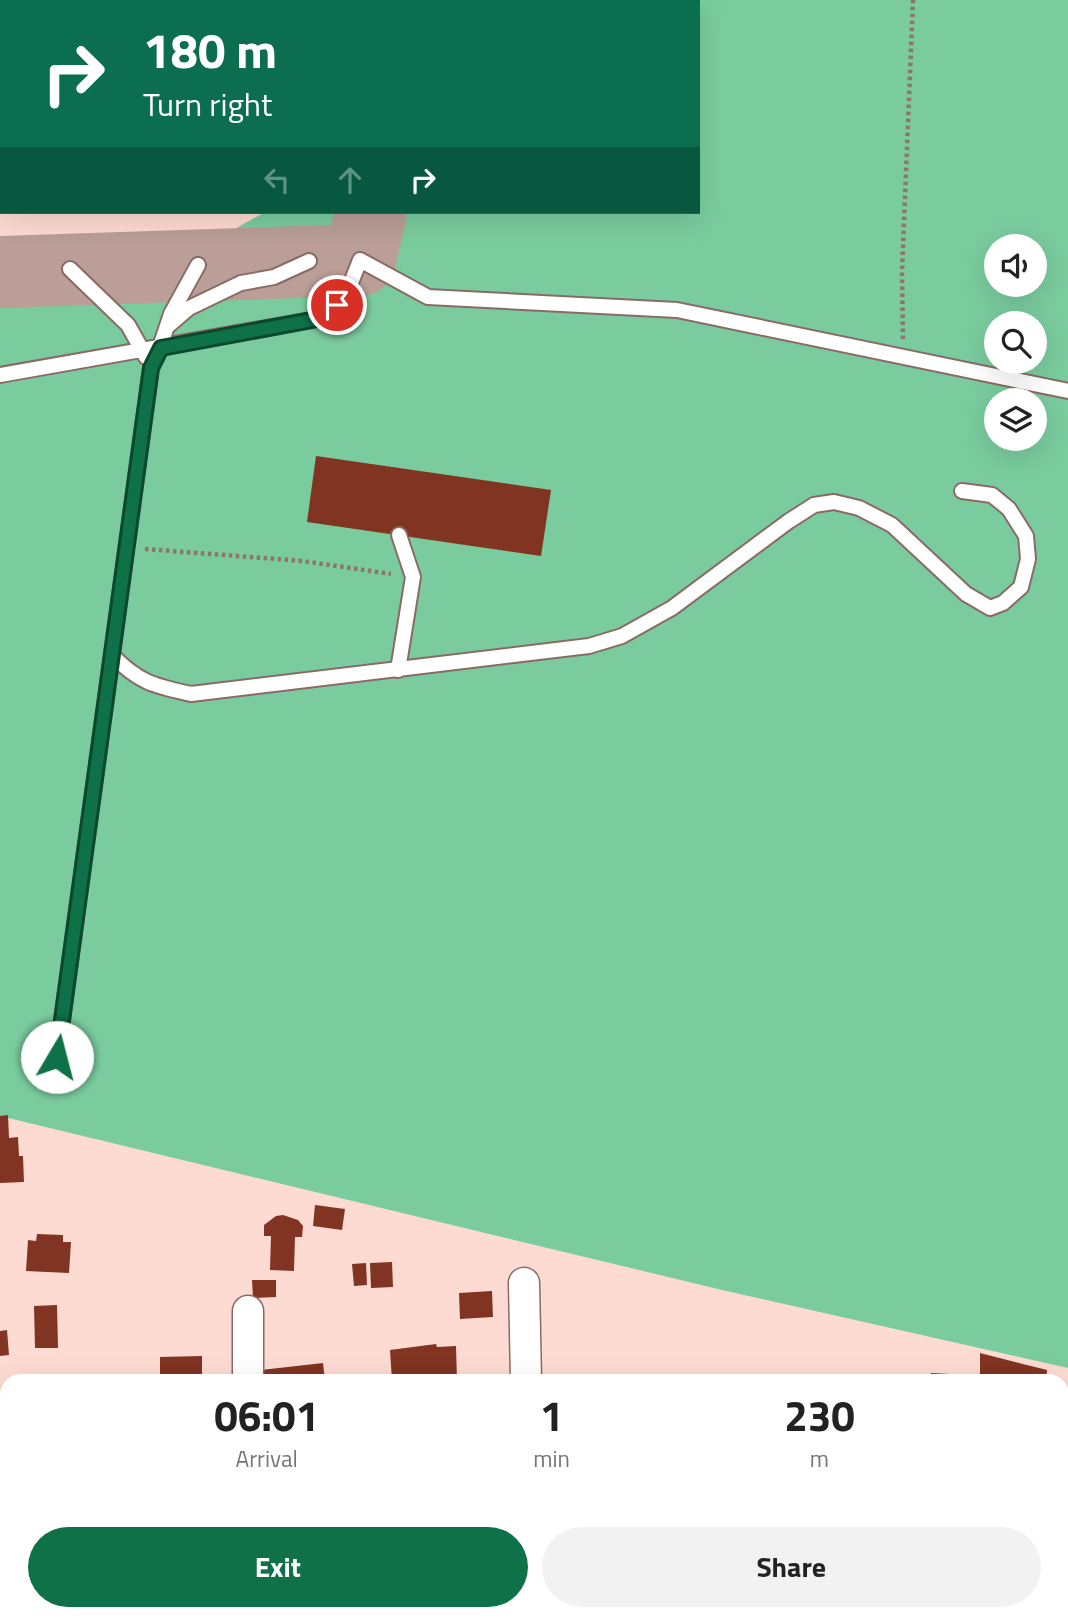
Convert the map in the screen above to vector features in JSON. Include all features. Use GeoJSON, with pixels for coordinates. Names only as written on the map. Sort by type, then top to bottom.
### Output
{"type":"FeatureCollection","features":[{"type":"Feature","properties":{"kind":"street"},"geometry":{"type":"LineString","coordinates":[[524,1283],[526,1374]]}},
{"type":"Feature","properties":{"kind":"street"},"geometry":{"type":"LineString","coordinates":[[248,1311],[248,1374]]}},
{"type":"Feature","properties":{"kind":"lane"},"geometry":{"type":"LineString","coordinates":[[0,375],[328,317],[347,293],[359,260],[428,297],[677,310],[1068,391]]}},
{"type":"Feature","properties":{"kind":"lane"},"geometry":{"type":"LineString","coordinates":[[167,327],[189,308],[241,283],[274,277],[309,261]]}},
{"type":"Feature","properties":{"kind":"lane"},"geometry":{"type":"LineString","coordinates":[[57,1057],[151,368],[183,289],[198,265]]}},
{"type":"Feature","properties":{"kind":"lane"},"geometry":{"type":"LineString","coordinates":[[70,269],[128,326],[151,368]]}},
{"type":"Feature","properties":{"kind":"lane"},"geometry":{"type":"LineString","coordinates":[[112,655],[128,671],[152,685],[191,694],[589,646],[622,636],[672,608],[806,510],[814,505],[834,502],[859,508],[892,525],[967,594],[990,608],[1003,603],[1021,587],[1028,559],[1026,537],[1009,509],[992,495],[962,491]]}},
{"type":"Feature","properties":{"kind":"lane"},"geometry":{"type":"LineString","coordinates":[[398,670],[413,577],[399,536]]}},
{"type":"Feature","properties":{"kind":"path"},"geometry":{"type":"LineString","coordinates":[[904,357],[902,272],[913,0]]}},
{"type":"Feature","properties":{"kind":"path"},"geometry":{"type":"LineString","coordinates":[[127,548],[289,559],[413,577]]}},
{"type":"Feature","properties":{"kind":"green space"},"geometry":{"type":"Polygon","coordinates":[[[700,0],[1068,0],[1068,1368],[722,1290],[0,1116],[0,242],[195,235],[231,231],[261,214],[700,214],[700,0]]]}},
{"type":"Feature","properties":{"kind":"building"},"geometry":{"type":"Polygon","coordinates":[[[316,456],[551,490],[541,556],[307,522],[316,456]]]}},
{"type":"Feature","properties":{"kind":"building"},"geometry":{"type":"Polygon","coordinates":[[[8,1115],[9,1138],[18,1137],[19,1156],[23,1156],[24,1182],[0,1183],[0,1116],[8,1115]]]}},
{"type":"Feature","properties":{"kind":"building"},"geometry":{"type":"Polygon","coordinates":[[[315,1205],[345,1209],[342,1230],[313,1226],[315,1205]]]}},
{"type":"Feature","properties":{"kind":"building"},"geometry":{"type":"Polygon","coordinates":[[[283,1215],[298,1220],[303,1226],[302,1237],[295,1237],[294,1271],[270,1270],[271,1236],[264,1236],[264,1225],[276,1216],[283,1215]]]}},
{"type":"Feature","properties":{"kind":"building"},"geometry":{"type":"Polygon","coordinates":[[[37,1234],[63,1235],[63,1242],[71,1242],[69,1273],[26,1271],[28,1240],[36,1241],[37,1234]]]}},
{"type":"Feature","properties":{"kind":"building"},"geometry":{"type":"Polygon","coordinates":[[[392,1262],[393,1287],[371,1288],[370,1263],[392,1262]]]}},
{"type":"Feature","properties":{"kind":"building"},"geometry":{"type":"Polygon","coordinates":[[[366,1263],[367,1285],[354,1286],[352,1264],[366,1263]]]}},
{"type":"Feature","properties":{"kind":"building"},"geometry":{"type":"Polygon","coordinates":[[[252,1280],[276,1280],[276,1297],[253,1298],[252,1280]]]}},
{"type":"Feature","properties":{"kind":"building"},"geometry":{"type":"Polygon","coordinates":[[[492,1291],[493,1317],[460,1319],[459,1293],[492,1291]]]}},
{"type":"Feature","properties":{"kind":"building"},"geometry":{"type":"Polygon","coordinates":[[[57,1305],[58,1348],[35,1348],[34,1306],[57,1305]]]}},
{"type":"Feature","properties":{"kind":"building"},"geometry":{"type":"Polygon","coordinates":[[[7,1330],[9,1355],[0,1356],[0,1331],[7,1330]]]}},
{"type":"Feature","properties":{"kind":"building"},"geometry":{"type":"Polygon","coordinates":[[[436,1344],[437,1347],[456,1346],[457,1374],[392,1374],[390,1350],[436,1344]]]}},
{"type":"Feature","properties":{"kind":"building"},"geometry":{"type":"Polygon","coordinates":[[[980,1353],[1047,1370],[1047,1374],[980,1374],[980,1353]]]}},
{"type":"Feature","properties":{"kind":"building"},"geometry":{"type":"Polygon","coordinates":[[[202,1356],[202,1374],[160,1374],[160,1357],[202,1356]]]}},
{"type":"Feature","properties":{"kind":"building"},"geometry":{"type":"Polygon","coordinates":[[[323,1363],[324,1374],[262,1374],[261,1370],[323,1363]]]}},
{"type":"Feature","properties":{"kind":"taxiway"},"geometry":{"type":"LineString","coordinates":[[0,272],[360,260],[371,214]]}},
{"type":"Feature","properties":{"kind":"route"},"geometry":{"type":"LineString","coordinates":[[57,1057],[151,368],[161,348],[328,317],[337,305]]}}]}
